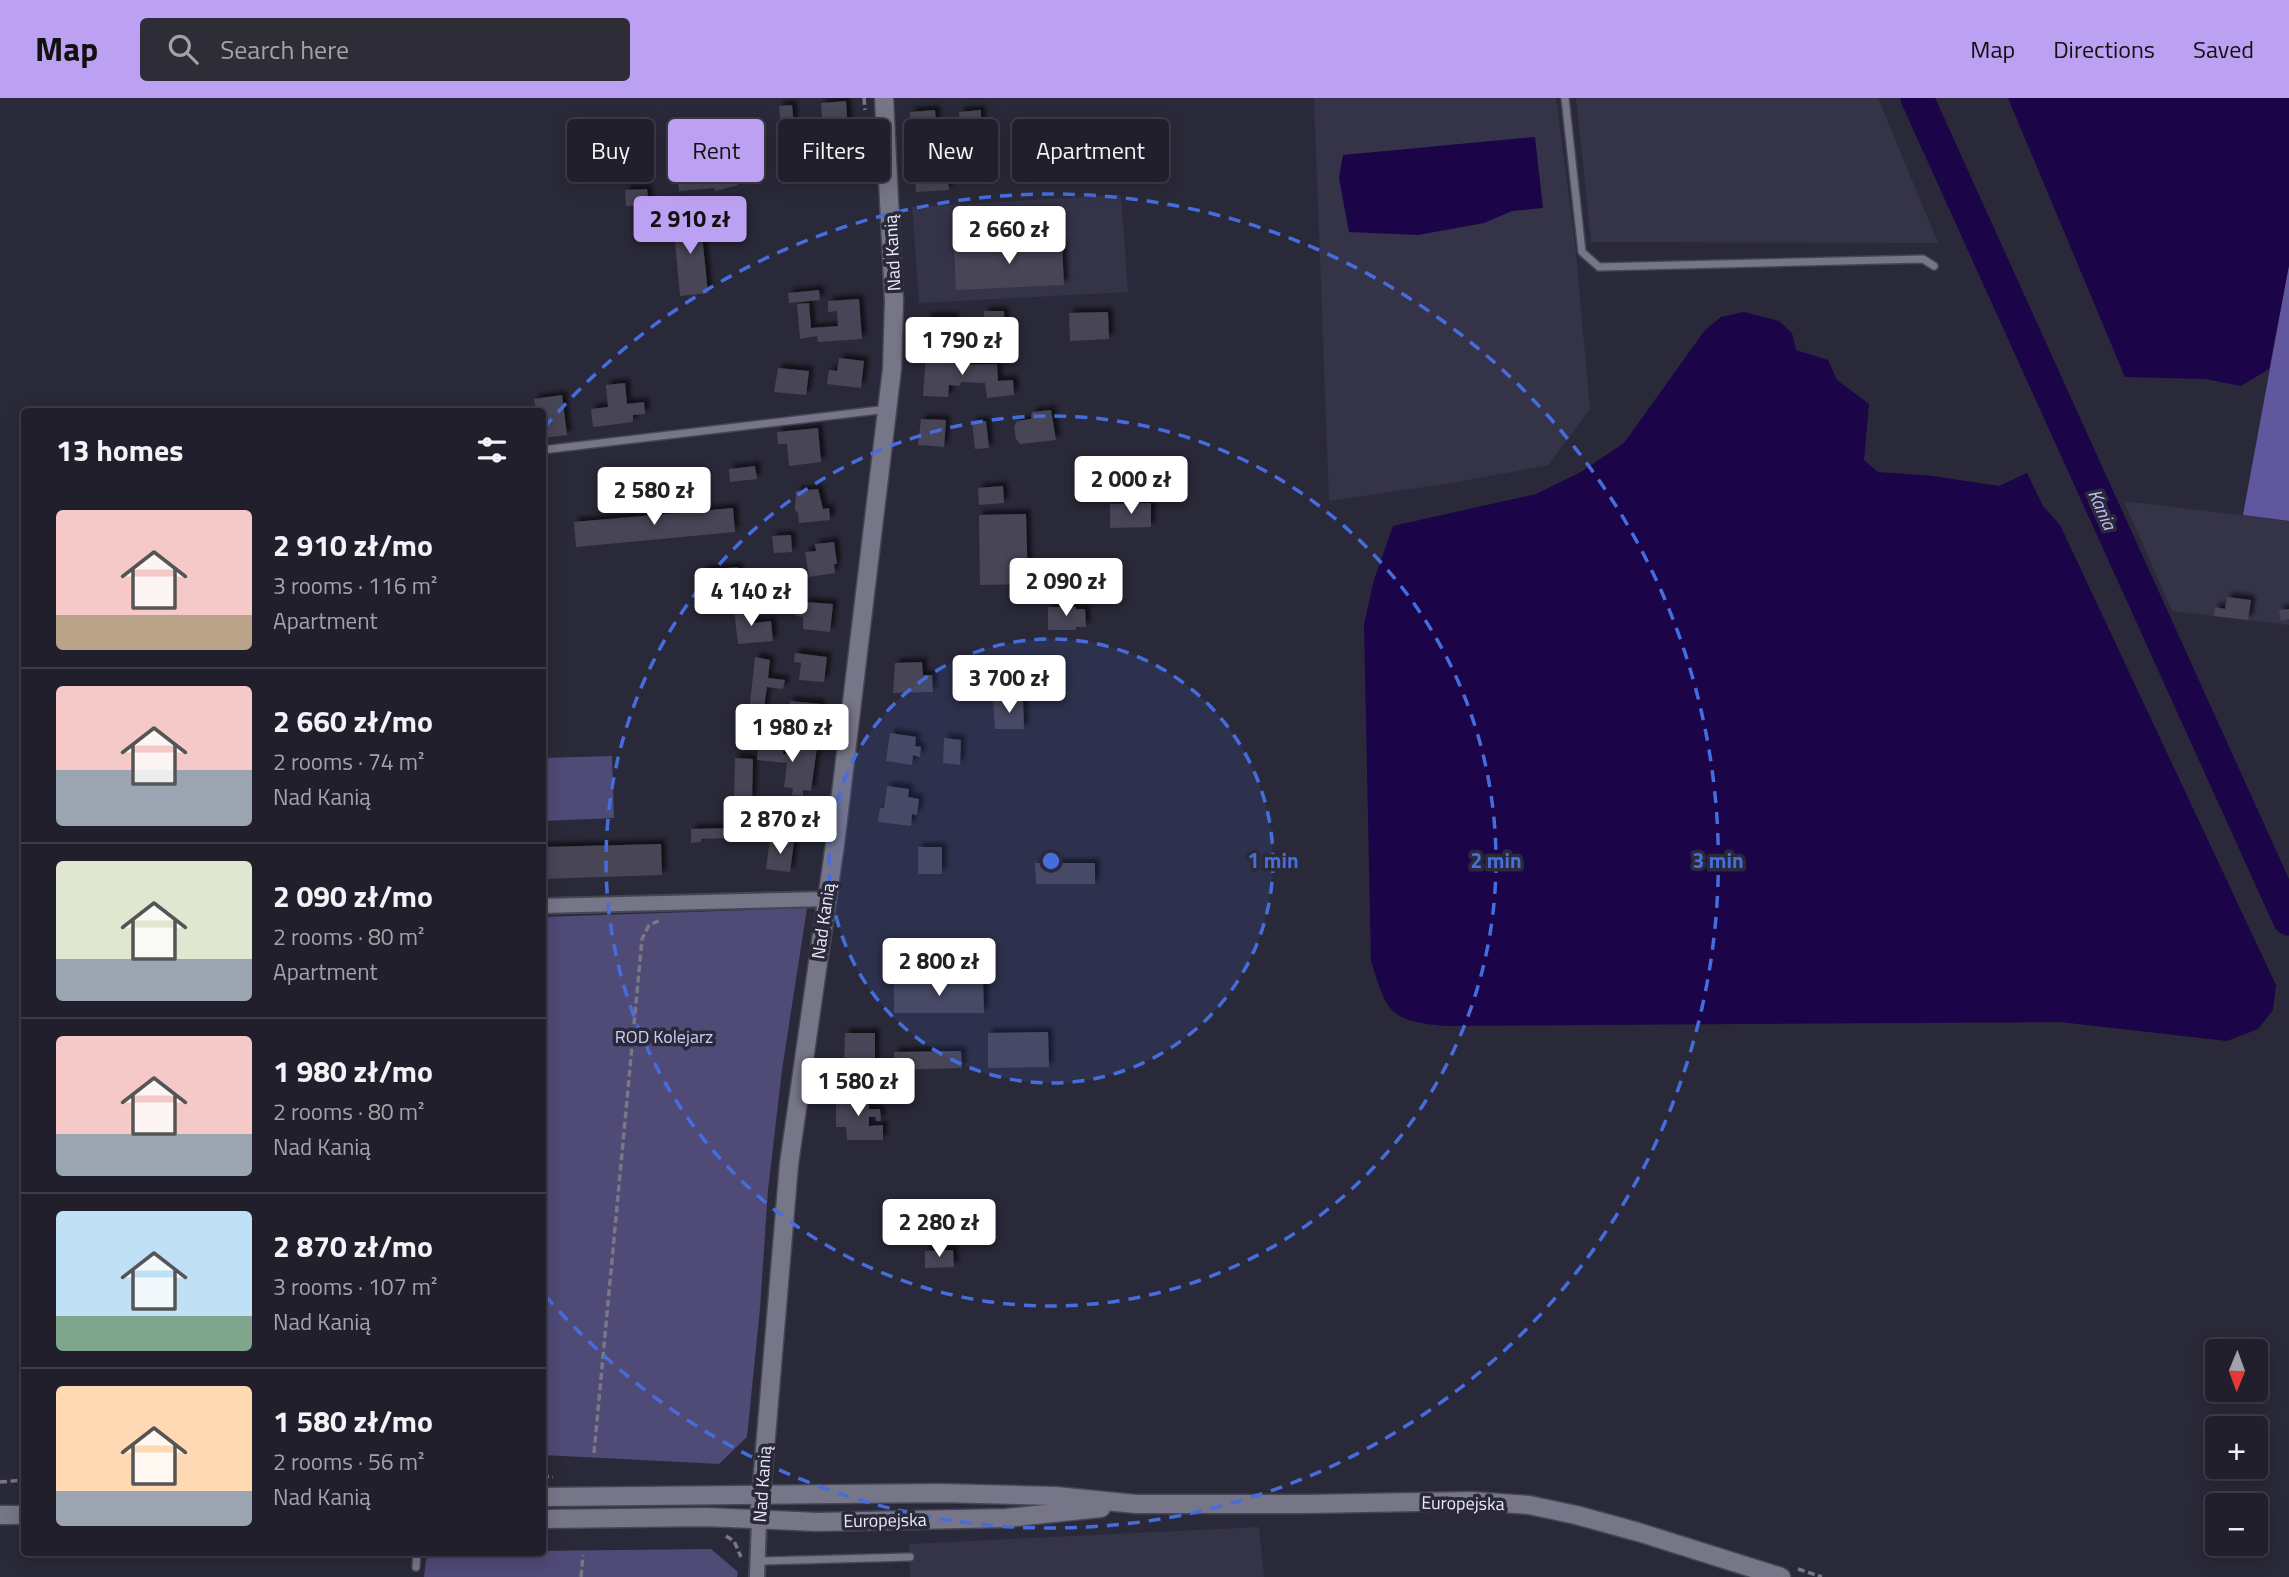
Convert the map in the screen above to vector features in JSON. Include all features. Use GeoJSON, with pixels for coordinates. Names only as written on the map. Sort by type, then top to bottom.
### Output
{"type":"FeatureCollection","features":[{"type":"Feature","properties":{"kind":"street","name":"Nad Kanią"},"geometry":{"type":"LineString","coordinates":[[757,1577],[761,1494],[789,1164],[827,899],[892,369],[894,302],[884,98]]}},
{"type":"Feature","properties":{"kind":"street"},"geometry":{"type":"LineString","coordinates":[[546,906],[827,899]]}},
{"type":"Feature","properties":{"kind":"street","name":"Europejska"},"geometry":{"type":"LineString","coordinates":[[546,1497],[761,1494],[1042,1495],[1136,1504],[1472,1501],[1529,1505],[1638,1532],[1781,1577]]}},
{"type":"Feature","properties":{"kind":"street","name":"Europejska"},"geometry":{"type":"LineString","coordinates":[[546,1520],[706,1517],[817,1522],[1006,1518],[1136,1504]]}},
{"type":"Feature","properties":{"kind":"street"},"geometry":{"type":"LineString","coordinates":[[0,1515],[21,1515]]}},
{"type":"Feature","properties":{"kind":"lane"},"geometry":{"type":"LineString","coordinates":[[1564,98],[1582,252],[1599,267],[1923,259],[1934,266]]}},
{"type":"Feature","properties":{"kind":"lane"},"geometry":{"type":"LineString","coordinates":[[546,450],[888,409]]}},
{"type":"Feature","properties":{"kind":"lane"},"geometry":{"type":"LineString","coordinates":[[416,1567],[417,1556]]}},
{"type":"Feature","properties":{"kind":"lane"},"geometry":{"type":"LineString","coordinates":[[758,1561],[910,1557]]}},
{"type":"Feature","properties":{"kind":"path"},"geometry":{"type":"LineString","coordinates":[[864,98],[866,119]]}},
{"type":"Feature","properties":{"kind":"path"},"geometry":{"type":"LineString","coordinates":[[594,1453],[642,939],[649,925],[664,918]]}},
{"type":"Feature","properties":{"kind":"path"},"geometry":{"type":"LineString","coordinates":[[0,1482],[21,1480]]}},
{"type":"Feature","properties":{"kind":"path"},"geometry":{"type":"LineString","coordinates":[[581,1577],[583,1555]]}},
{"type":"Feature","properties":{"kind":"shaded area"},"geometry":{"type":"Polygon","coordinates":[[[1314,98],[1556,98],[1575,243],[1590,409],[1548,465],[1452,483],[1329,501],[1314,98]]]}},
{"type":"Feature","properties":{"kind":"shaded area"},"geometry":{"type":"Polygon","coordinates":[[[1576,98],[1878,98],[1938,243],[1591,242],[1576,98]]]}},
{"type":"Feature","properties":{"kind":"shaded area"},"geometry":{"type":"Polygon","coordinates":[[[2008,98],[2289,98],[2289,265],[2269,369],[2241,386],[2205,379],[2125,377],[2008,98]]]}},
{"type":"Feature","properties":{"kind":"shaded area"},"geometry":{"type":"Polygon","coordinates":[[[1535,137],[1543,208],[1512,211],[1484,223],[1418,235],[1349,232],[1339,178],[1343,155],[1535,137]]]}},
{"type":"Feature","properties":{"kind":"shaded area"},"geometry":{"type":"Polygon","coordinates":[[[1121,195],[1128,292],[919,303],[912,207],[1121,195]]]}},
{"type":"Feature","properties":{"kind":"shaded area"},"geometry":{"type":"Polygon","coordinates":[[[2289,265],[2289,521],[2243,515],[2289,265]]]}},
{"type":"Feature","properties":{"kind":"shaded area"},"geometry":{"type":"Polygon","coordinates":[[[1744,312],[1779,321],[1792,333],[1796,350],[1828,360],[1837,380],[1869,404],[1864,460],[1878,472],[1933,476],[1999,486],[2027,473],[2043,506],[2060,525],[2276,985],[2273,1010],[2258,1029],[2227,1041],[2060,1022],[1443,1026],[1425,1024],[1400,1016],[1386,1002],[1371,961],[1364,624],[1374,580],[1393,526],[1536,494],[1581,472],[1624,443],[1705,330],[1721,317],[1744,312]]]}},
{"type":"Feature","properties":{"kind":"shaded area"},"geometry":{"type":"Polygon","coordinates":[[[2124,501],[2289,521],[2289,625],[2172,611],[2124,501]]]}},
{"type":"Feature","properties":{"kind":"shaded area"},"geometry":{"type":"Polygon","coordinates":[[[1259,1527],[1264,1577],[910,1577],[909,1544],[1259,1527]]]}},
{"type":"Feature","properties":{"kind":"green space"},"geometry":{"type":"Polygon","coordinates":[[[612,756],[614,818],[546,821],[546,758],[612,756]]]}},
{"type":"Feature","properties":{"kind":"green space","name":"ROD Kolejarz"},"geometry":{"type":"Polygon","coordinates":[[[807,908],[782,1070],[768,1190],[747,1437],[719,1464],[546,1455],[546,917],[807,908]]]}},
{"type":"Feature","properties":{"kind":"green space"},"geometry":{"type":"Polygon","coordinates":[[[711,1549],[738,1572],[737,1577],[424,1577],[426,1559],[434,1556],[546,1556],[546,1551],[711,1549]]]}},
{"type":"Feature","properties":{"kind":"building"},"geometry":{"type":"Polygon","coordinates":[[[846,101],[847,119],[822,119],[821,103],[846,101]]]}},
{"type":"Feature","properties":{"kind":"building"},"geometry":{"type":"Polygon","coordinates":[[[792,105],[793,119],[780,119],[779,106],[792,105]]]}},
{"type":"Feature","properties":{"kind":"building"},"geometry":{"type":"Polygon","coordinates":[[[935,110],[936,119],[910,119],[910,112],[935,110]]]}},
{"type":"Feature","properties":{"kind":"building"},"geometry":{"type":"Polygon","coordinates":[[[981,110],[981,119],[960,119],[959,112],[981,110]]]}},
{"type":"Feature","properties":{"kind":"building"},"geometry":{"type":"Polygon","coordinates":[[[678,182],[738,182],[738,185],[715,191],[715,188],[679,191],[678,182]]]}},
{"type":"Feature","properties":{"kind":"building"},"geometry":{"type":"Polygon","coordinates":[[[915,182],[948,182],[949,190],[916,192],[915,182]]]}},
{"type":"Feature","properties":{"kind":"building"},"geometry":{"type":"Polygon","coordinates":[[[647,189],[649,204],[626,206],[625,190],[647,189]]]}},
{"type":"Feature","properties":{"kind":"building"},"geometry":{"type":"Polygon","coordinates":[[[700,215],[708,293],[680,296],[673,218],[700,215]]]}},
{"type":"Feature","properties":{"kind":"building"},"geometry":{"type":"Polygon","coordinates":[[[1062,243],[1064,285],[956,290],[954,247],[1062,243]]]}},
{"type":"Feature","properties":{"kind":"building"},"geometry":{"type":"Polygon","coordinates":[[[819,290],[820,300],[789,303],[788,293],[819,290]]]}},
{"type":"Feature","properties":{"kind":"building"},"geometry":{"type":"Polygon","coordinates":[[[859,299],[862,339],[818,342],[817,336],[800,339],[797,304],[809,303],[811,328],[838,326],[837,311],[828,312],[828,301],[859,299]]]}},
{"type":"Feature","properties":{"kind":"building"},"geometry":{"type":"Polygon","coordinates":[[[984,311],[1004,311],[1005,341],[985,341],[984,311]]]}},
{"type":"Feature","properties":{"kind":"building"},"geometry":{"type":"Polygon","coordinates":[[[1108,312],[1109,339],[1070,341],[1069,313],[1108,312]]]}},
{"type":"Feature","properties":{"kind":"building"},"geometry":{"type":"Polygon","coordinates":[[[926,317],[954,317],[954,327],[961,327],[961,335],[954,335],[955,345],[926,345],[926,317]]]}},
{"type":"Feature","properties":{"kind":"building"},"geometry":{"type":"Polygon","coordinates":[[[926,354],[955,355],[954,365],[997,364],[998,381],[1013,380],[1014,395],[987,398],[985,383],[961,382],[960,386],[949,385],[948,397],[923,396],[926,354]]]}},
{"type":"Feature","properties":{"kind":"building"},"geometry":{"type":"Polygon","coordinates":[[[839,358],[864,361],[861,388],[827,384],[829,370],[837,371],[839,358]]]}},
{"type":"Feature","properties":{"kind":"building"},"geometry":{"type":"Polygon","coordinates":[[[778,368],[809,371],[806,395],[774,392],[778,368]]]}},
{"type":"Feature","properties":{"kind":"building"},"geometry":{"type":"Polygon","coordinates":[[[625,383],[627,404],[644,402],[645,414],[633,415],[633,422],[593,427],[591,409],[608,407],[606,385],[625,383]]]}},
{"type":"Feature","properties":{"kind":"building"},"geometry":{"type":"Polygon","coordinates":[[[562,395],[567,435],[546,438],[546,408],[536,408],[534,399],[562,395]]]}},
{"type":"Feature","properties":{"kind":"building"},"geometry":{"type":"Polygon","coordinates":[[[1051,410],[1056,440],[1020,444],[1016,439],[1014,427],[1017,421],[1031,419],[1032,412],[1051,410]]]}},
{"type":"Feature","properties":{"kind":"building"},"geometry":{"type":"Polygon","coordinates":[[[921,419],[946,420],[944,447],[918,445],[921,419]]]}},
{"type":"Feature","properties":{"kind":"building"},"geometry":{"type":"Polygon","coordinates":[[[986,421],[989,448],[975,449],[972,422],[986,421]]]}},
{"type":"Feature","properties":{"kind":"building"},"geometry":{"type":"Polygon","coordinates":[[[818,428],[821,462],[789,466],[787,444],[778,444],[777,432],[818,428]]]}},
{"type":"Feature","properties":{"kind":"building"},"geometry":{"type":"Polygon","coordinates":[[[755,466],[757,479],[730,482],[729,469],[755,466]]]}},
{"type":"Feature","properties":{"kind":"building"},"geometry":{"type":"Polygon","coordinates":[[[696,486],[697,499],[675,501],[673,488],[696,486]]]}},
{"type":"Feature","properties":{"kind":"building"},"geometry":{"type":"Polygon","coordinates":[[[1003,486],[1004,503],[979,505],[978,488],[1003,486]]]}},
{"type":"Feature","properties":{"kind":"building"},"geometry":{"type":"Polygon","coordinates":[[[818,489],[823,509],[829,508],[830,520],[799,523],[795,510],[796,491],[818,489]]]}},
{"type":"Feature","properties":{"kind":"building"},"geometry":{"type":"Polygon","coordinates":[[[1151,503],[1151,527],[1110,528],[1110,504],[1151,503]]]}},
{"type":"Feature","properties":{"kind":"building"},"geometry":{"type":"Polygon","coordinates":[[[733,508],[735,532],[576,547],[574,522],[733,508]]]}},
{"type":"Feature","properties":{"kind":"building"},"geometry":{"type":"Polygon","coordinates":[[[1026,514],[1028,584],[980,585],[979,515],[1026,514]]]}},
{"type":"Feature","properties":{"kind":"building"},"geometry":{"type":"Polygon","coordinates":[[[791,535],[792,552],[774,553],[772,536],[791,535]]]}},
{"type":"Feature","properties":{"kind":"building"},"geometry":{"type":"Polygon","coordinates":[[[834,542],[837,564],[834,564],[835,573],[809,577],[805,552],[816,551],[815,544],[834,542]]]}},
{"type":"Feature","properties":{"kind":"building"},"geometry":{"type":"Polygon","coordinates":[[[738,567],[741,592],[705,596],[702,570],[738,567]]]}},
{"type":"Feature","properties":{"kind":"building"},"geometry":{"type":"Polygon","coordinates":[[[2227,597],[2251,600],[2248,620],[2214,616],[2215,607],[2225,609],[2227,597]]]}},
{"type":"Feature","properties":{"kind":"building"},"geometry":{"type":"Polygon","coordinates":[[[805,602],[833,604],[830,632],[803,629],[803,617],[795,616],[797,604],[805,605],[805,602]]]}},
{"type":"Feature","properties":{"kind":"building"},"geometry":{"type":"Polygon","coordinates":[[[752,607],[754,623],[771,621],[773,641],[738,644],[734,609],[752,607]]]}},
{"type":"Feature","properties":{"kind":"building"},"geometry":{"type":"Polygon","coordinates":[[[1048,607],[1085,609],[1086,627],[1076,627],[1076,630],[1048,630],[1048,607]]]}},
{"type":"Feature","properties":{"kind":"building"},"geometry":{"type":"Polygon","coordinates":[[[2289,609],[2289,619],[2281,621],[2279,610],[2289,609]]]}},
{"type":"Feature","properties":{"kind":"building"},"geometry":{"type":"Polygon","coordinates":[[[795,653],[827,657],[824,682],[799,680],[801,663],[794,662],[795,653]]]}},
{"type":"Feature","properties":{"kind":"building"},"geometry":{"type":"Polygon","coordinates":[[[755,657],[770,660],[768,678],[785,680],[783,689],[767,687],[763,715],[749,713],[755,657]]]}},
{"type":"Feature","properties":{"kind":"building"},"geometry":{"type":"Polygon","coordinates":[[[922,662],[923,675],[932,675],[933,692],[893,693],[895,663],[922,662]]]}},
{"type":"Feature","properties":{"kind":"building"},"geometry":{"type":"Polygon","coordinates":[[[790,701],[821,704],[819,729],[794,726],[795,715],[789,714],[790,701]]]}},
{"type":"Feature","properties":{"kind":"building"},"geometry":{"type":"Polygon","coordinates":[[[993,701],[1023,701],[1024,729],[995,729],[993,701]]]}},
{"type":"Feature","properties":{"kind":"building"},"geometry":{"type":"Polygon","coordinates":[[[890,733],[916,737],[915,746],[921,747],[920,757],[913,755],[912,765],[886,761],[890,733]]]}},
{"type":"Feature","properties":{"kind":"building"},"geometry":{"type":"Polygon","coordinates":[[[944,738],[961,740],[960,765],[943,763],[944,738]]]}},
{"type":"Feature","properties":{"kind":"building"},"geometry":{"type":"Polygon","coordinates":[[[759,741],[784,744],[783,754],[796,755],[797,744],[817,747],[811,791],[803,790],[803,796],[792,795],[793,788],[784,787],[787,763],[757,760],[759,741]]]}},
{"type":"Feature","properties":{"kind":"building"},"geometry":{"type":"Polygon","coordinates":[[[735,758],[753,759],[752,801],[734,800],[735,758]]]}},
{"type":"Feature","properties":{"kind":"building"},"geometry":{"type":"Polygon","coordinates":[[[887,786],[909,789],[908,797],[919,799],[917,815],[912,814],[911,826],[878,822],[880,808],[884,808],[887,786]]]}},
{"type":"Feature","properties":{"kind":"building"},"geometry":{"type":"Polygon","coordinates":[[[799,812],[800,823],[767,825],[766,813],[799,812]]]}},
{"type":"Feature","properties":{"kind":"building"},"geometry":{"type":"Polygon","coordinates":[[[752,814],[753,826],[745,827],[746,837],[701,839],[701,842],[691,843],[691,829],[734,828],[733,816],[752,814]]]}},
{"type":"Feature","properties":{"kind":"building"},"geometry":{"type":"Polygon","coordinates":[[[770,839],[794,842],[790,872],[766,869],[770,839]]]}},
{"type":"Feature","properties":{"kind":"building"},"geometry":{"type":"Polygon","coordinates":[[[661,844],[662,875],[546,879],[546,847],[661,844]]]}},
{"type":"Feature","properties":{"kind":"building"},"geometry":{"type":"Polygon","coordinates":[[[918,847],[942,847],[942,874],[918,874],[918,847]]]}},
{"type":"Feature","properties":{"kind":"building"},"geometry":{"type":"Polygon","coordinates":[[[1035,863],[1095,863],[1095,884],[1036,884],[1035,863]]]}},
{"type":"Feature","properties":{"kind":"building"},"geometry":{"type":"Polygon","coordinates":[[[894,982],[983,982],[984,1013],[894,1013],[894,982]]]}},
{"type":"Feature","properties":{"kind":"building"},"geometry":{"type":"Polygon","coordinates":[[[1048,1032],[1049,1067],[988,1068],[988,1033],[1048,1032]]]}},
{"type":"Feature","properties":{"kind":"building"},"geometry":{"type":"Polygon","coordinates":[[[845,1033],[875,1033],[875,1067],[844,1067],[845,1033]]]}},
{"type":"Feature","properties":{"kind":"building"},"geometry":{"type":"Polygon","coordinates":[[[961,1051],[962,1068],[894,1070],[894,1052],[961,1051]]]}},
{"type":"Feature","properties":{"kind":"building"},"geometry":{"type":"Polygon","coordinates":[[[869,1096],[869,1109],[880,1109],[881,1121],[876,1121],[876,1117],[869,1117],[869,1126],[883,1125],[883,1140],[847,1140],[846,1127],[836,1127],[836,1097],[869,1096]]]}},
{"type":"Feature","properties":{"kind":"building"},"geometry":{"type":"Polygon","coordinates":[[[953,1250],[954,1267],[925,1268],[925,1251],[953,1250]]]}},
{"type":"Feature","properties":{"kind":"waterway","name":"Kania"},"geometry":{"type":"LineString","coordinates":[[1917,98],[2289,919]]}}]}
